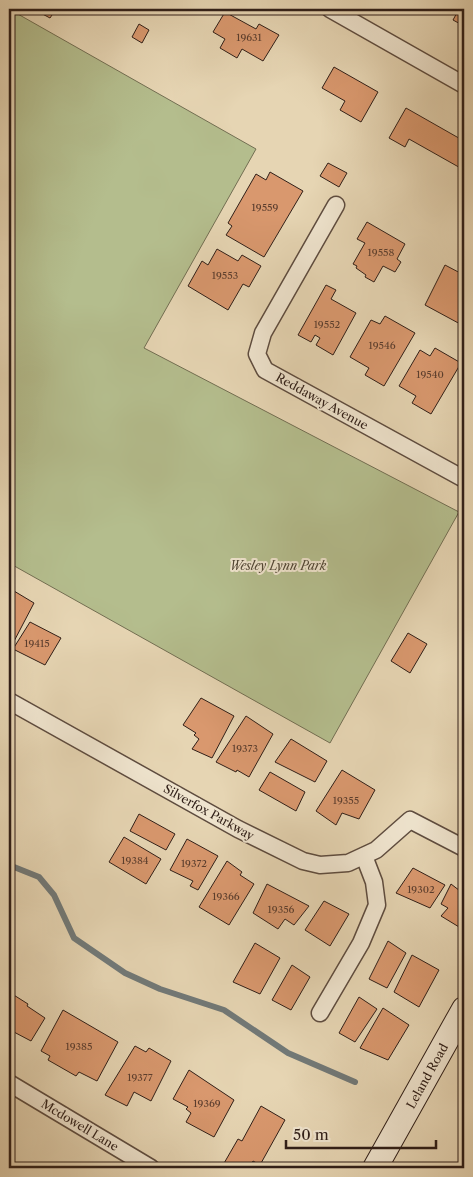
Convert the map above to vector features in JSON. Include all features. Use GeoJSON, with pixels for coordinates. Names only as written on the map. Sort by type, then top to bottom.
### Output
{"type":"FeatureCollection","features":[{"type":"Feature","properties":{"kind":"street"},"geometry":{"type":"LineString","coordinates":[[330,9],[464,85]]}},
{"type":"Feature","properties":{"kind":"street","name":"Reddaway Avenue"},"geometry":{"type":"LineString","coordinates":[[336,205],[262,333],[257,354],[265,370],[464,479]]}},
{"type":"Feature","properties":{"kind":"street","name":"Silverfox Parkway"},"geometry":{"type":"LineString","coordinates":[[9,701],[238,830],[303,861],[320,865],[348,863],[376,850],[410,820],[464,848]]}},
{"type":"Feature","properties":{"kind":"street"},"geometry":{"type":"LineString","coordinates":[[320,1013],[361,942],[377,905],[374,882],[364,856]]}},
{"type":"Feature","properties":{"kind":"street","name":"Leland Road"},"geometry":{"type":"LineString","coordinates":[[374,1168],[464,1009]]}},
{"type":"Feature","properties":{"kind":"street","name":"Mcdowell Lane"},"geometry":{"type":"LineString","coordinates":[[9,1083],[151,1168]]}},
{"type":"Feature","properties":{"kind":"green space","name":"Wesley Lynn Park"},"geometry":{"type":"Polygon","coordinates":[[[9,9],[256,149],[144,348],[459,512],[330,743],[9,563],[9,9]]]}},
{"type":"Feature","properties":{"kind":"building"},"geometry":{"type":"Polygon","coordinates":[[[33,9],[56,9],[50,18],[33,9]]]}},
{"type":"Feature","properties":{"kind":"building"},"geometry":{"type":"Polygon","coordinates":[[[459,9],[464,9],[464,26],[453,20],[459,9]]]}},
{"type":"Feature","properties":{"kind":"building"},"geometry":{"type":"Polygon","coordinates":[[[225,12],[256,29],[259,24],[279,35],[263,61],[242,49],[237,58],[220,48],[225,39],[213,32],[225,12]]]}},
{"type":"Feature","properties":{"kind":"building"},"geometry":{"type":"Polygon","coordinates":[[[139,24],[149,30],[142,43],[132,37],[139,24]]]}},
{"type":"Feature","properties":{"kind":"building"},"geometry":{"type":"Polygon","coordinates":[[[334,67],[378,92],[361,122],[340,110],[345,101],[322,88],[334,67]]]}},
{"type":"Feature","properties":{"kind":"building"},"geometry":{"type":"Polygon","coordinates":[[[406,108],[464,141],[464,170],[409,139],[405,147],[389,138],[406,108]]]}},
{"type":"Feature","properties":{"kind":"building"},"geometry":{"type":"Polygon","coordinates":[[[328,163],[347,173],[339,187],[320,176],[328,163]]]}},
{"type":"Feature","properties":{"kind":"building"},"geometry":{"type":"Polygon","coordinates":[[[270,172],[303,191],[264,257],[226,235],[232,226],[228,223],[256,174],[266,180],[270,172]]]}},
{"type":"Feature","properties":{"kind":"building"},"geometry":{"type":"Polygon","coordinates":[[[367,222],[405,244],[397,259],[401,262],[395,272],[383,266],[374,282],[365,277],[366,275],[353,264],[365,243],[357,239],[367,222]]]}},
{"type":"Feature","properties":{"kind":"building"},"geometry":{"type":"Polygon","coordinates":[[[217,249],[238,261],[242,255],[261,266],[249,287],[243,284],[228,310],[188,286],[202,261],[208,265],[217,249]]]}},
{"type":"Feature","properties":{"kind":"building"},"geometry":{"type":"Polygon","coordinates":[[[445,265],[464,275],[464,321],[462,325],[425,305],[445,265]]]}},
{"type":"Feature","properties":{"kind":"building"},"geometry":{"type":"Polygon","coordinates":[[[326,285],[336,290],[331,299],[356,313],[333,355],[316,345],[320,338],[315,335],[311,342],[298,335],[326,285]]]}},
{"type":"Feature","properties":{"kind":"building"},"geometry":{"type":"Polygon","coordinates":[[[385,316],[415,333],[384,386],[365,375],[369,368],[350,357],[371,320],[380,324],[385,316]]]}},
{"type":"Feature","properties":{"kind":"building"},"geometry":{"type":"Polygon","coordinates":[[[435,348],[461,363],[431,414],[412,403],[416,396],[399,386],[420,350],[430,356],[435,348]]]}},
{"type":"Feature","properties":{"kind":"building"},"geometry":{"type":"Polygon","coordinates":[[[9,588],[34,603],[11,647],[9,647],[9,588]]]}},
{"type":"Feature","properties":{"kind":"building"},"geometry":{"type":"Polygon","coordinates":[[[30,622],[61,638],[45,665],[13,649],[30,622]]]}},
{"type":"Feature","properties":{"kind":"building"},"geometry":{"type":"Polygon","coordinates":[[[408,633],[427,644],[410,673],[391,661],[408,633]]]}},
{"type":"Feature","properties":{"kind":"building"},"geometry":{"type":"Polygon","coordinates":[[[201,698],[234,716],[212,758],[192,749],[199,739],[194,735],[196,733],[183,725],[201,698]]]}},
{"type":"Feature","properties":{"kind":"building"},"geometry":{"type":"Polygon","coordinates":[[[246,716],[273,734],[249,777],[216,762],[246,716]]]}},
{"type":"Feature","properties":{"kind":"building"},"geometry":{"type":"Polygon","coordinates":[[[291,739],[327,761],[315,782],[275,762],[291,739]]]}},
{"type":"Feature","properties":{"kind":"building"},"geometry":{"type":"Polygon","coordinates":[[[342,770],[375,790],[359,819],[342,813],[336,825],[316,811],[342,770]]]}},
{"type":"Feature","properties":{"kind":"building"},"geometry":{"type":"Polygon","coordinates":[[[270,772],[305,792],[296,811],[259,790],[270,772]]]}},
{"type":"Feature","properties":{"kind":"building"},"geometry":{"type":"Polygon","coordinates":[[[139,814],[175,834],[166,850],[130,831],[139,814]]]}},
{"type":"Feature","properties":{"kind":"building"},"geometry":{"type":"Polygon","coordinates":[[[124,837],[161,859],[146,884],[109,862],[124,837]]]}},
{"type":"Feature","properties":{"kind":"building"},"geometry":{"type":"Polygon","coordinates":[[[187,839],[218,856],[198,890],[190,886],[193,881],[170,870],[187,839]]]}},
{"type":"Feature","properties":{"kind":"building"},"geometry":{"type":"Polygon","coordinates":[[[227,861],[242,872],[240,875],[254,884],[229,925],[199,907],[227,861]]]}},
{"type":"Feature","properties":{"kind":"building"},"geometry":{"type":"Polygon","coordinates":[[[413,868],[445,885],[430,908],[396,893],[413,868]]]}},
{"type":"Feature","properties":{"kind":"building"},"geometry":{"type":"Polygon","coordinates":[[[267,884],[309,906],[294,925],[285,919],[278,929],[253,913],[267,884]]]}},
{"type":"Feature","properties":{"kind":"building"},"geometry":{"type":"Polygon","coordinates":[[[451,884],[464,894],[464,930],[441,916],[448,908],[441,904],[451,884]]]}},
{"type":"Feature","properties":{"kind":"building"},"geometry":{"type":"Polygon","coordinates":[[[324,901],[349,914],[330,946],[305,930],[324,901]]]}},
{"type":"Feature","properties":{"kind":"building"},"geometry":{"type":"Polygon","coordinates":[[[388,941],[406,953],[387,988],[369,979],[388,941]]]}},
{"type":"Feature","properties":{"kind":"building"},"geometry":{"type":"Polygon","coordinates":[[[255,943],[280,958],[260,994],[233,982],[255,943]]]}},
{"type":"Feature","properties":{"kind":"building"},"geometry":{"type":"Polygon","coordinates":[[[412,955],[439,970],[419,1007],[394,992],[412,955]]]}},
{"type":"Feature","properties":{"kind":"building"},"geometry":{"type":"Polygon","coordinates":[[[292,965],[310,977],[291,1010],[272,1000],[292,965]]]}},
{"type":"Feature","properties":{"kind":"building"},"geometry":{"type":"Polygon","coordinates":[[[9,992],[45,1018],[31,1041],[12,1031],[9,1035],[9,992]]]}},
{"type":"Feature","properties":{"kind":"building"},"geometry":{"type":"Polygon","coordinates":[[[359,997],[377,1009],[355,1042],[339,1033],[359,997]]]}},
{"type":"Feature","properties":{"kind":"building"},"geometry":{"type":"Polygon","coordinates":[[[383,1008],[409,1025],[388,1060],[360,1048],[383,1008]]]}},
{"type":"Feature","properties":{"kind":"building"},"geometry":{"type":"Polygon","coordinates":[[[63,1010],[118,1042],[97,1081],[79,1072],[76,1076],[48,1060],[50,1056],[41,1051],[63,1010]]]}},
{"type":"Feature","properties":{"kind":"building"},"geometry":{"type":"Polygon","coordinates":[[[135,1046],[146,1052],[149,1048],[171,1061],[151,1101],[134,1092],[127,1106],[105,1095],[135,1046]]]}},
{"type":"Feature","properties":{"kind":"building"},"geometry":{"type":"Polygon","coordinates":[[[189,1070],[234,1100],[214,1137],[186,1122],[191,1113],[186,1109],[188,1107],[173,1099],[189,1070]]]}},
{"type":"Feature","properties":{"kind":"building"},"geometry":{"type":"Polygon","coordinates":[[[261,1106],[285,1120],[260,1165],[253,1161],[249,1168],[229,1168],[223,1165],[238,1139],[242,1141],[261,1106]]]}},
{"type":"Feature","properties":{"kind":"waterway"},"geometry":{"type":"LineString","coordinates":[[9,865],[39,877],[54,895],[74,938],[125,973],[160,989],[224,1010],[288,1053],[355,1082]]}}]}
